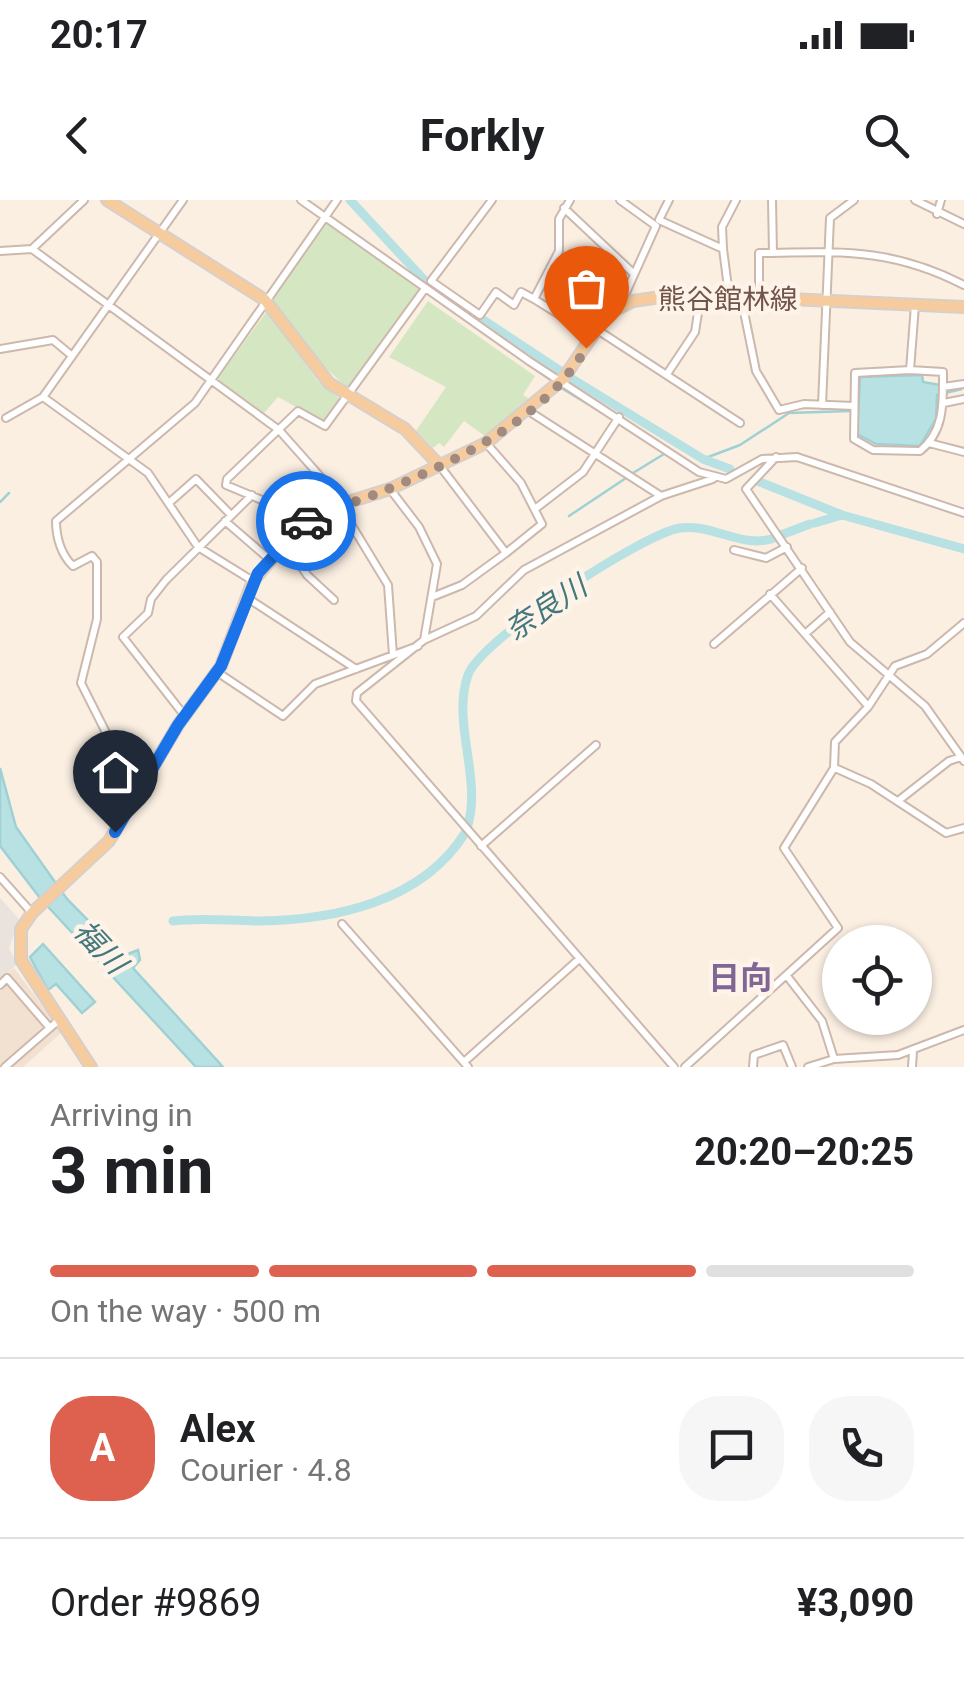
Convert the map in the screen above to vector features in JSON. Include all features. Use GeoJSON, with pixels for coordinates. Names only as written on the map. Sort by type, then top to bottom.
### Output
{"type":"FeatureCollection","features":[{"type":"Feature","properties":{"kind":"main road"},"geometry":{"type":"LineString","coordinates":[[107,200],[264,300],[320,374],[348,398],[405,429],[440,466]]}},
{"type":"Feature","properties":{"kind":"main road","name":"熊谷館林線"},"geometry":{"type":"LineString","coordinates":[[33,912],[109,841],[185,716],[217,672],[245,596],[268,558],[284,541],[320,512],[390,488],[486,444],[564,377],[594,331],[620,306],[657,296],[701,294],[964,308]]}},
{"type":"Feature","properties":{"kind":"main road"},"geometry":{"type":"LineString","coordinates":[[33,912],[21,929],[18,950],[54,1024],[90,1067]]}},
{"type":"Feature","properties":{"kind":"street"},"geometry":{"type":"LineString","coordinates":[[32,249],[84,200]]}},
{"type":"Feature","properties":{"kind":"street"},"geometry":{"type":"LineString","coordinates":[[6,418],[43,397],[183,200]]}},
{"type":"Feature","properties":{"kind":"street"},"geometry":{"type":"LineString","coordinates":[[300,200],[424,290],[564,377],[714,478]]}},
{"type":"Feature","properties":{"kind":"street"},"geometry":{"type":"LineString","coordinates":[[138,794],[81,684],[98,613],[97,562],[92,556],[74,566],[56,532],[58,518],[195,403],[337,200]]}},
{"type":"Feature","properties":{"kind":"street"},"geometry":{"type":"LineString","coordinates":[[492,200],[432,281],[480,315],[496,292],[514,304],[521,292],[667,374],[740,423]]}},
{"type":"Feature","properties":{"kind":"street"},"geometry":{"type":"LineString","coordinates":[[534,299],[559,252],[564,208],[570,200]]}},
{"type":"Feature","properties":{"kind":"street"},"geometry":{"type":"LineString","coordinates":[[620,200],[658,223],[723,250]]}},
{"type":"Feature","properties":{"kind":"street"},"geometry":{"type":"LineString","coordinates":[[620,306],[668,200]]}},
{"type":"Feature","properties":{"kind":"street"},"geometry":{"type":"LineString","coordinates":[[736,200],[722,227],[723,250],[756,370],[780,410],[854,406]]}},
{"type":"Feature","properties":{"kind":"street"},"geometry":{"type":"LineString","coordinates":[[772,200],[773,253]]}},
{"type":"Feature","properties":{"kind":"street"},"geometry":{"type":"LineString","coordinates":[[822,405],[830,218],[854,200]]}},
{"type":"Feature","properties":{"kind":"street"},"geometry":{"type":"LineString","coordinates":[[915,200],[964,224]]}},
{"type":"Feature","properties":{"kind":"street"},"geometry":{"type":"LineString","coordinates":[[938,214],[941,200]]}},
{"type":"Feature","properties":{"kind":"street"},"geometry":{"type":"LineString","coordinates":[[564,208],[633,273]]}},
{"type":"Feature","properties":{"kind":"street"},"geometry":{"type":"LineString","coordinates":[[0,250],[32,249],[278,430],[342,505],[388,585],[393,656]]}},
{"type":"Feature","properties":{"kind":"street"},"geometry":{"type":"LineString","coordinates":[[759,297],[759,253],[828,251],[906,259],[964,285]]}},
{"type":"Feature","properties":{"kind":"street"},"geometry":{"type":"LineString","coordinates":[[300,526],[276,506],[226,485],[227,479],[298,411],[326,426],[424,290]]}},
{"type":"Feature","properties":{"kind":"street"},"geometry":{"type":"LineString","coordinates":[[667,374],[695,332],[701,294]]}},
{"type":"Feature","properties":{"kind":"street"},"geometry":{"type":"LineString","coordinates":[[910,370],[915,305]]}},
{"type":"Feature","properties":{"kind":"street"},"geometry":{"type":"LineString","coordinates":[[0,348],[53,340],[71,355]]}},
{"type":"Feature","properties":{"kind":"street"},"geometry":{"type":"LineString","coordinates":[[910,370],[943,372],[940,422],[928,443],[920,451],[873,450],[854,439],[855,373],[910,370]]}},
{"type":"Feature","properties":{"kind":"street"},"geometry":{"type":"LineString","coordinates":[[943,386],[964,384]]}},
{"type":"Feature","properties":{"kind":"street"},"geometry":{"type":"LineString","coordinates":[[43,397],[148,473],[198,546],[253,581]]}},
{"type":"Feature","properties":{"kind":"street"},"geometry":{"type":"LineString","coordinates":[[944,403],[964,400]]}},
{"type":"Feature","properties":{"kind":"street"},"geometry":{"type":"LineString","coordinates":[[527,410],[662,496]]}},
{"type":"Feature","properties":{"kind":"street"},"geometry":{"type":"LineString","coordinates":[[534,509],[583,472],[619,417]]}},
{"type":"Feature","properties":{"kind":"street"},"geometry":{"type":"LineString","coordinates":[[928,443],[964,452]]}},
{"type":"Feature","properties":{"kind":"street"},"geometry":{"type":"LineString","coordinates":[[432,597],[462,585],[542,524],[521,483],[486,444]]}},
{"type":"Feature","properties":{"kind":"street"},"geometry":{"type":"LineString","coordinates":[[777,456],[746,484],[850,642],[890,672],[947,732],[962,759],[949,760],[898,801]]}},
{"type":"Feature","properties":{"kind":"street"},"geometry":{"type":"LineString","coordinates":[[217,672],[283,716],[315,684],[393,656],[476,616],[524,570],[662,496],[714,478],[726,479],[777,456],[797,457],[964,512]]}},
{"type":"Feature","properties":{"kind":"street"},"geometry":{"type":"LineString","coordinates":[[440,466],[506,554]]}},
{"type":"Feature","properties":{"kind":"street"},"geometry":{"type":"LineString","coordinates":[[170,502],[196,479],[268,558]]}},
{"type":"Feature","properties":{"kind":"street"},"geometry":{"type":"LineString","coordinates":[[390,488],[418,526],[437,564],[432,597],[423,643],[354,698],[674,1067]]}},
{"type":"Feature","properties":{"kind":"street"},"geometry":{"type":"LineString","coordinates":[[185,716],[123,636],[148,613],[151,599],[198,546],[252,495]]}},
{"type":"Feature","properties":{"kind":"street"},"geometry":{"type":"LineString","coordinates":[[284,541],[307,575],[334,600]]}},
{"type":"Feature","properties":{"kind":"street"},"geometry":{"type":"LineString","coordinates":[[734,550],[766,558],[786,545]]}},
{"type":"Feature","properties":{"kind":"street"},"geometry":{"type":"LineString","coordinates":[[714,644],[802,568]]}},
{"type":"Feature","properties":{"kind":"street"},"geometry":{"type":"LineString","coordinates":[[770,594],[868,707]]}},
{"type":"Feature","properties":{"kind":"street"},"geometry":{"type":"LineString","coordinates":[[245,596],[356,670]]}},
{"type":"Feature","properties":{"kind":"street"},"geometry":{"type":"LineString","coordinates":[[806,634],[831,612]]}},
{"type":"Feature","properties":{"kind":"street"},"geometry":{"type":"LineString","coordinates":[[685,1067],[838,928],[783,853],[810,800],[834,768],[836,742],[868,707],[890,672],[895,666],[927,654],[964,623]]}},
{"type":"Feature","properties":{"kind":"street"},"geometry":{"type":"LineString","coordinates":[[481,846],[596,745]]}},
{"type":"Feature","properties":{"kind":"street"},"geometry":{"type":"LineString","coordinates":[[834,768],[898,801],[946,833],[964,828]]}},
{"type":"Feature","properties":{"kind":"street"},"geometry":{"type":"LineString","coordinates":[[0,877],[33,912]]}},
{"type":"Feature","properties":{"kind":"street"},"geometry":{"type":"LineString","coordinates":[[342,924],[466,1065],[578,960]]}},
{"type":"Feature","properties":{"kind":"street"},"geometry":{"type":"LineString","coordinates":[[786,976],[822,1020],[839,1062]]}},
{"type":"Feature","properties":{"kind":"street"},"geometry":{"type":"LineString","coordinates":[[0,985],[7,978],[54,1024],[5,1067]]}},
{"type":"Feature","properties":{"kind":"street"},"geometry":{"type":"LineString","coordinates":[[808,1067],[914,1051],[964,1030]]}},
{"type":"Feature","properties":{"kind":"street"},"geometry":{"type":"LineString","coordinates":[[753,1067],[754,1055],[783,1044],[792,1067]]}},
{"type":"Feature","properties":{"kind":"street"},"geometry":{"type":"LineString","coordinates":[[912,1067],[914,1051]]}},
{"type":"Feature","properties":{"kind":"shaded area"},"geometry":{"type":"Polygon","coordinates":[[[0,898],[19,919],[9,948],[17,964],[0,980],[0,898]]]}},
{"type":"Feature","properties":{"kind":"shaded area"},"geometry":{"type":"Polygon","coordinates":[[[14,968],[62,1032],[23,1067],[0,1067],[0,980],[14,968]]]}},
{"type":"Feature","properties":{"kind":"green space"},"geometry":{"type":"Polygon","coordinates":[[[324,221],[420,290],[348,388],[320,363],[271,297],[324,221]]]}},
{"type":"Feature","properties":{"kind":"green space"},"geometry":{"type":"Polygon","coordinates":[[[428,301],[535,376],[523,395],[533,401],[489,439],[464,421],[444,447],[439,443],[433,448],[416,431],[446,387],[389,357],[428,301]]]}},
{"type":"Feature","properties":{"kind":"green space"},"geometry":{"type":"Polygon","coordinates":[[[267,311],[318,381],[345,403],[330,426],[278,397],[264,413],[217,379],[267,311]]]}},
{"type":"Feature","properties":{"kind":"water"},"geometry":{"type":"Polygon","coordinates":[[[922,375],[923,382],[962,389],[937,395],[936,419],[920,446],[876,444],[857,434],[860,377],[922,375]]]}},
{"type":"Feature","properties":{"kind":"water","name":"福川"},"geometry":{"type":"Polygon","coordinates":[[[0,768],[16,827],[67,899],[123,956],[138,950],[140,960],[133,968],[223,1067],[196,1067],[40,898],[0,846],[0,768]]]}},
{"type":"Feature","properties":{"kind":"water"},"geometry":{"type":"Polygon","coordinates":[[[43,944],[95,1002],[82,1013],[56,984],[48,990],[30,957],[43,944]]]}},
{"type":"Feature","properties":{"kind":"waterway"},"geometry":{"type":"LineString","coordinates":[[350,200],[427,283],[562,372]]}},
{"type":"Feature","properties":{"kind":"waterway"},"geometry":{"type":"LineString","coordinates":[[383,262],[552,381]]}},
{"type":"Feature","properties":{"kind":"waterway"},"geometry":{"type":"LineString","coordinates":[[569,377],[703,459],[730,469]]}},
{"type":"Feature","properties":{"kind":"waterway"},"geometry":{"type":"LineString","coordinates":[[558,386],[624,426]]}},
{"type":"Feature","properties":{"kind":"waterway"},"geometry":{"type":"LineString","coordinates":[[703,459],[740,445],[789,413],[851,411]]}},
{"type":"Feature","properties":{"kind":"waterway"},"geometry":{"type":"LineString","coordinates":[[633,473],[664,454]]}},
{"type":"Feature","properties":{"kind":"waterway"},"geometry":{"type":"LineString","coordinates":[[569,516],[626,478]]}},
{"type":"Feature","properties":{"kind":"waterway"},"geometry":{"type":"LineString","coordinates":[[755,480],[842,515],[964,549]]}},
{"type":"Feature","properties":{"kind":"waterway"},"geometry":{"type":"LineString","coordinates":[[0,502],[9,493]]}},
{"type":"Feature","properties":{"kind":"waterway","name":"奈良川"},"geometry":{"type":"LineString","coordinates":[[815,523],[842,515]]}},
{"type":"Feature","properties":{"kind":"waterway","name":"奈良川"},"geometry":{"type":"LineString","coordinates":[[781,535],[810,524]]}},
{"type":"Feature","properties":{"kind":"waterway","name":"奈良川"},"geometry":{"type":"LineString","coordinates":[[467,828],[472,790],[464,731],[464,693],[468,675],[501,638],[599,568],[660,535],[692,528],[753,541],[777,537]]}},
{"type":"Feature","properties":{"kind":"waterway","name":"奈良川"},"geometry":{"type":"LineString","coordinates":[[173,921],[288,920],[346,911],[401,891],[425,876],[447,857],[465,833]]}},
{"type":"Feature","properties":{"kind":"way so far"},"geometry":{"type":"LineString","coordinates":[[306,521],[326,508],[365,499],[486,444],[561,380],[586,348]]}},
{"type":"Feature","properties":{"kind":"district","name":"日向"},"geometry":{"type":"Point","coordinates":[740,978]}},
{"type":"Feature","properties":{"kind":"route"},"geometry":{"type":"LineString","coordinates":[[115,832],[178,725],[221,666],[242,604],[258,573],[306,521]]}}]}
